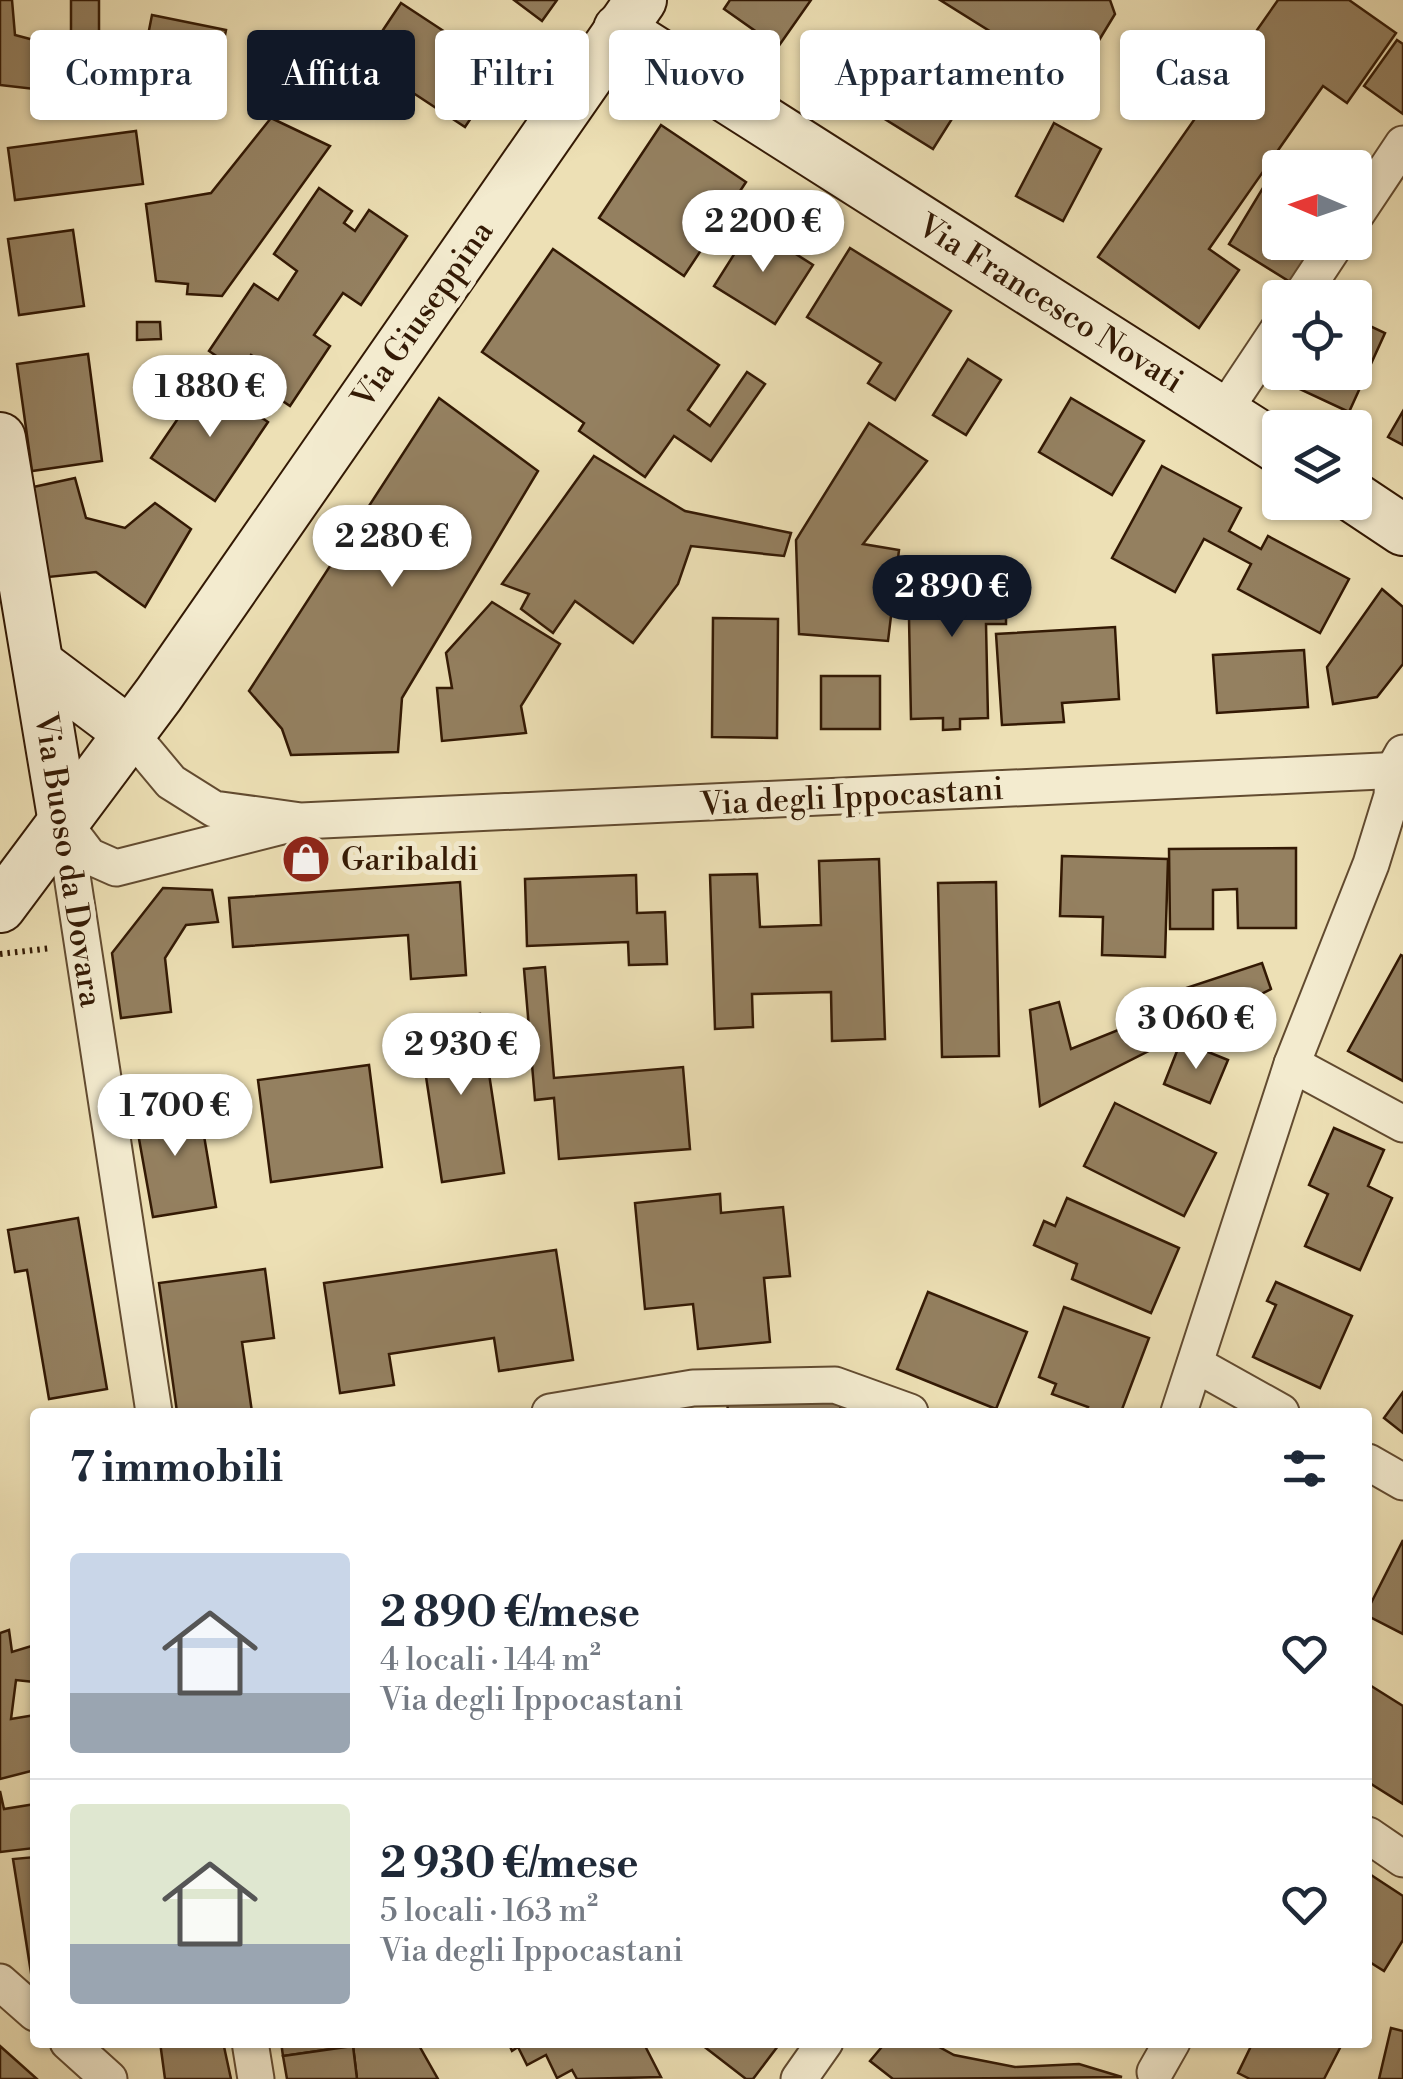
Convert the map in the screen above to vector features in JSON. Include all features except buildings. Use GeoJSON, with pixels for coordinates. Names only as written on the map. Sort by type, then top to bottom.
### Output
{"type":"FeatureCollection","features":[{"type":"Feature","properties":{"kind":"street","name":"Via Francesco Novati"},"geometry":{"type":"LineString","coordinates":[[630,15],[1262,436]]}},
{"type":"Feature","properties":{"kind":"street","name":"Via Giuseppina"},"geometry":{"type":"LineString","coordinates":[[0,907],[130,732],[630,15]]}},
{"type":"Feature","properties":{"kind":"street"},"geometry":{"type":"LineString","coordinates":[[1372,190],[1403,144]]}},
{"type":"Feature","properties":{"kind":"street"},"geometry":{"type":"LineString","coordinates":[[1224,412],[1262,355]]}},
{"type":"Feature","properties":{"kind":"street","name":"Via Buoso da Dovara"},"geometry":{"type":"LineString","coordinates":[[0,438],[64,823],[153,1408]]}},
{"type":"Feature","properties":{"kind":"street"},"geometry":{"type":"LineString","coordinates":[[1372,509],[1403,530]]}},
{"type":"Feature","properties":{"kind":"street","name":"Via Buoso da Dovara"},"geometry":{"type":"LineString","coordinates":[[38,664],[130,732]]}},
{"type":"Feature","properties":{"kind":"street","name":"Via degli Ippocastani"},"geometry":{"type":"LineString","coordinates":[[130,732],[170,782],[214,809],[301,821],[1400,767]]}},
{"type":"Feature","properties":{"kind":"street"},"geometry":{"type":"LineString","coordinates":[[1179,1408],[1292,1064],[1372,864],[1400,767]]}},
{"type":"Feature","properties":{"kind":"street","name":"Via degli Ippocastani"},"geometry":{"type":"LineString","coordinates":[[64,823],[89,856],[116,868],[301,821]]}},
{"type":"Feature","properties":{"kind":"street"},"geometry":{"type":"LineString","coordinates":[[1292,1064],[1403,1124]]}},
{"type":"Feature","properties":{"kind":"street"},"geometry":{"type":"LineString","coordinates":[[1195,1364],[1274,1408]]}},
{"type":"Feature","properties":{"kind":"street"},"geometry":{"type":"LineString","coordinates":[[574,1408],[693,1388],[835,1385],[896,1408]]}},
{"type":"Feature","properties":{"kind":"street"},"geometry":{"type":"LineString","coordinates":[[1372,1464],[1403,1482]]}},
{"type":"Feature","properties":{"kind":"street"},"geometry":{"type":"LineString","coordinates":[[1372,1838],[1403,1859]]}},
{"type":"Feature","properties":{"kind":"street"},"geometry":{"type":"LineString","coordinates":[[0,1982],[30,2009]]}},
{"type":"Feature","properties":{"kind":"street"},"geometry":{"type":"LineString","coordinates":[[75,2048],[109,2079]]}},
{"type":"Feature","properties":{"kind":"street"},"geometry":{"type":"LineString","coordinates":[[251,2048],[256,2079]]}},
{"type":"Feature","properties":{"kind":"street"},"geometry":{"type":"LineString","coordinates":[[799,2079],[821,2048]]}},
{"type":"Feature","properties":{"kind":"place","name":"Garibaldi"},"geometry":{"type":"Point","coordinates":[306,859]}}]}
